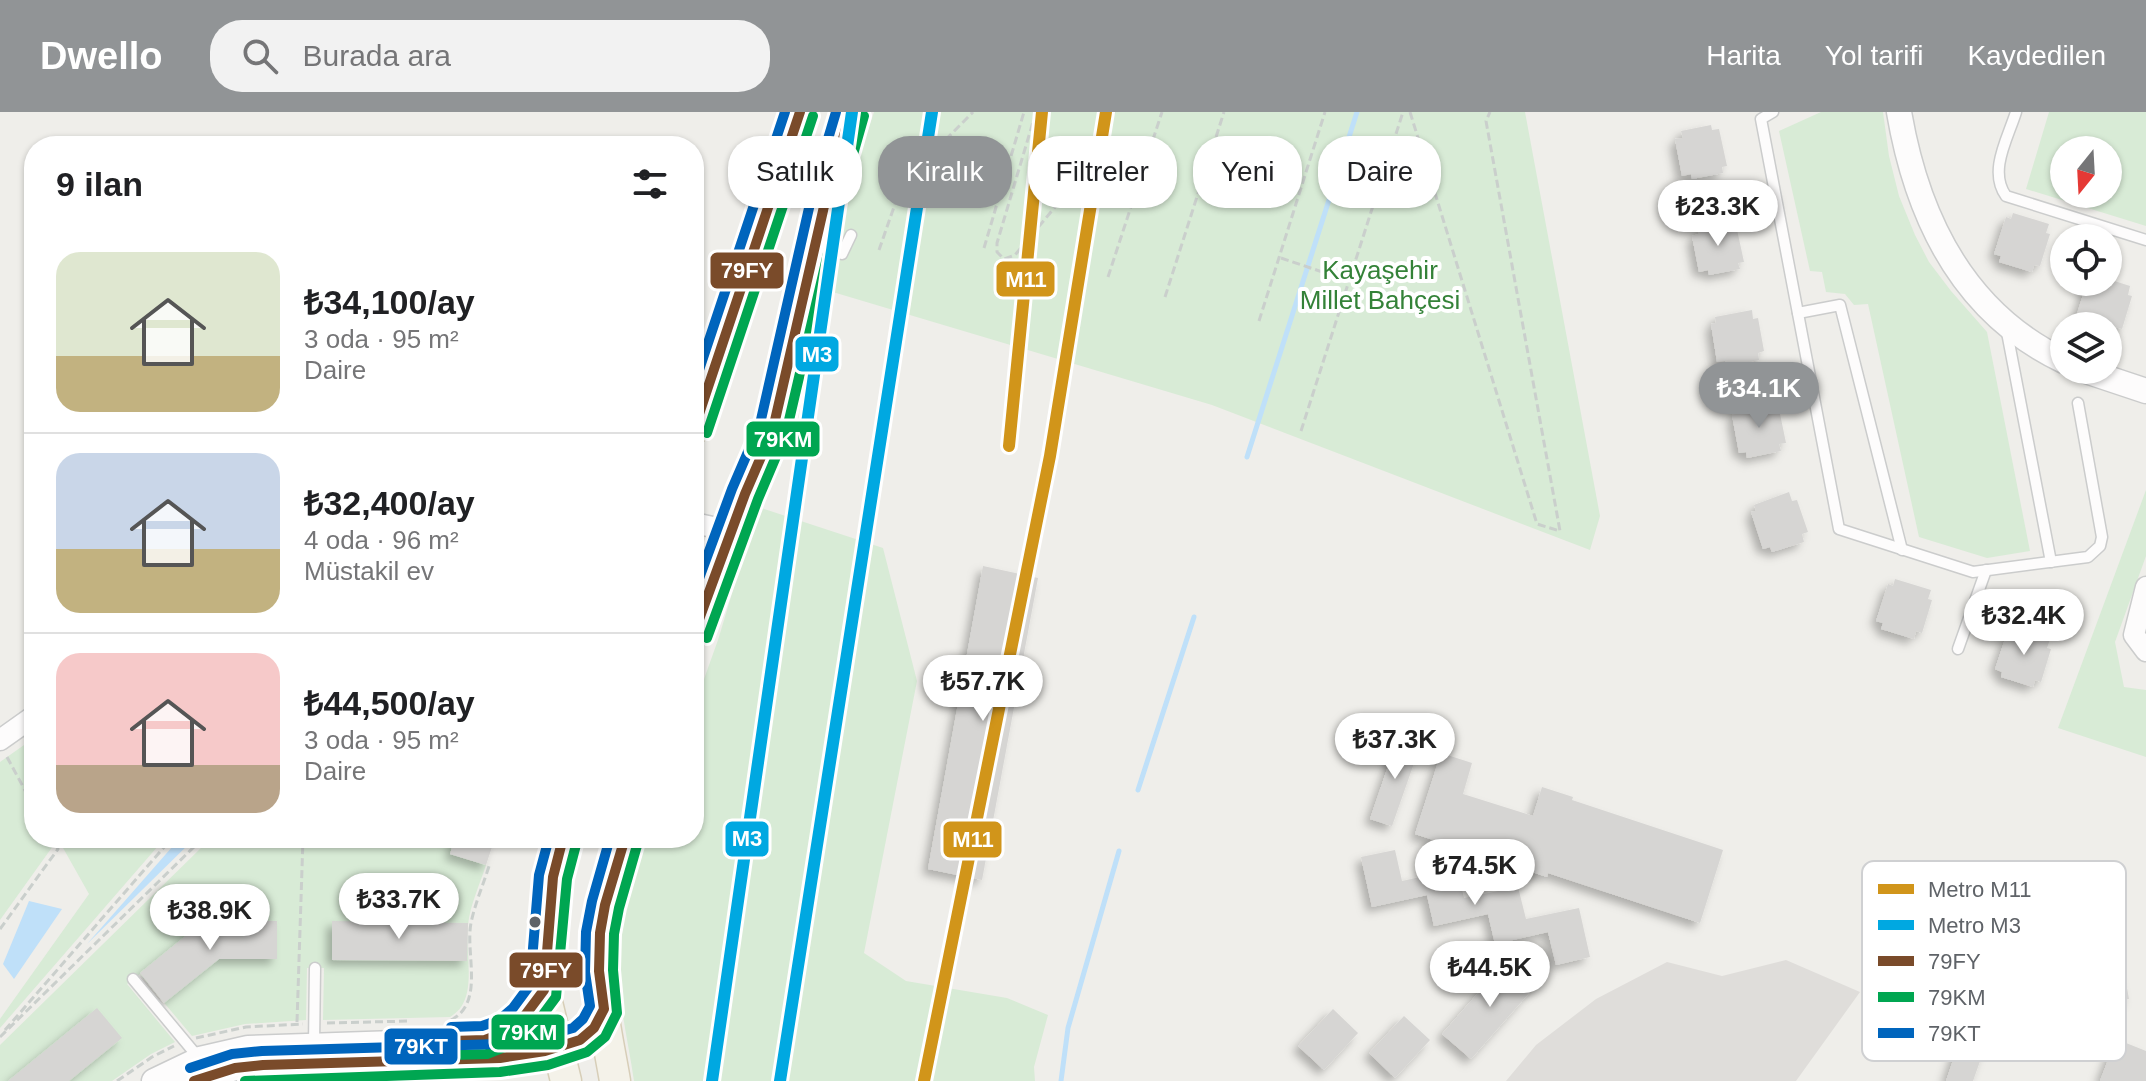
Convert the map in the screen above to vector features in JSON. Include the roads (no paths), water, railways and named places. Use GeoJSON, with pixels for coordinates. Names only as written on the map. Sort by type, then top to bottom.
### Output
{"type":"FeatureCollection","features":[{"type":"Feature","properties":{"kind":"main road"},"geometry":{"type":"LineString","coordinates":[[704,399],[800,112]]}},
{"type":"Feature","properties":{"kind":"main road"},"geometry":{"type":"LineString","coordinates":[[704,605],[773,429],[828,189],[851,112]]}},
{"type":"Feature","properties":{"kind":"main road"},"geometry":{"type":"LineString","coordinates":[[561,848],[551,893],[544,990],[566,1081]]}},
{"type":"Feature","properties":{"kind":"main road"},"geometry":{"type":"LineString","coordinates":[[615,1081],[599,971],[600,933],[622,848]]}},
{"type":"Feature","properties":{"kind":"street"},"geometry":{"type":"LineString","coordinates":[[1899,112],[1907,158],[1922,205],[1962,277],[2005,322],[2050,354]]}},
{"type":"Feature","properties":{"kind":"street"},"geometry":{"type":"LineString","coordinates":[[2122,383],[2146,391]]}},
{"type":"Feature","properties":{"kind":"street"},"geometry":{"type":"LineString","coordinates":[[704,525],[731,531]]}},
{"type":"Feature","properties":{"kind":"street"},"geometry":{"type":"LineString","coordinates":[[2146,587],[2134,635],[2146,651]]}},
{"type":"Feature","properties":{"kind":"street"},"geometry":{"type":"LineString","coordinates":[[3,749],[24,727]]}},
{"type":"Feature","properties":{"kind":"street"},"geometry":{"type":"LineString","coordinates":[[154,1081],[193,1061],[306,1034],[485,1040],[516,1025],[544,990]]}},
{"type":"Feature","properties":{"kind":"street"},"geometry":{"type":"LineString","coordinates":[[193,1061],[220,1072],[251,1066],[412,1071],[560,1048],[580,1040],[594,1028],[604,1009]]}},
{"type":"Feature","properties":{"kind":"lane"},"geometry":{"type":"LineString","coordinates":[[1773,112],[1761,119],[1839,529],[1973,572],[2088,557],[2100,546],[2102,537],[2078,403]]}},
{"type":"Feature","properties":{"kind":"lane"},"geometry":{"type":"LineString","coordinates":[[2016,112],[1997,172],[2006,196],[2146,240]]}},
{"type":"Feature","properties":{"kind":"lane"},"geometry":{"type":"LineString","coordinates":[[814,246],[842,254],[851,235]]}},
{"type":"Feature","properties":{"kind":"lane"},"geometry":{"type":"LineString","coordinates":[[1798,313],[1840,305],[1902,550]]}},
{"type":"Feature","properties":{"kind":"lane"},"geometry":{"type":"LineString","coordinates":[[2005,322],[2051,562]]}},
{"type":"Feature","properties":{"kind":"lane"},"geometry":{"type":"LineString","coordinates":[[1958,649],[1986,570]]}},
{"type":"Feature","properties":{"kind":"lane"},"geometry":{"type":"LineString","coordinates":[[306,1034],[315,968]]}},
{"type":"Feature","properties":{"kind":"lane"},"geometry":{"type":"LineString","coordinates":[[133,979],[193,1061]]}},
{"type":"Feature","properties":{"kind":"water"},"geometry":{"type":"Polygon","coordinates":[[[171,848],[185,848],[87,944],[171,848]]]}},
{"type":"Feature","properties":{"kind":"water"},"geometry":{"type":"Polygon","coordinates":[[[29,901],[62,909],[14,979],[3,964],[29,901]]]}},
{"type":"Feature","properties":{"kind":"waterway"},"geometry":{"type":"LineString","coordinates":[[1247,457],[1357,112]]}},
{"type":"Feature","properties":{"kind":"waterway"},"geometry":{"type":"LineString","coordinates":[[1138,790],[1194,617]]}},
{"type":"Feature","properties":{"kind":"waterway"},"geometry":{"type":"LineString","coordinates":[[1061,1081],[1068,1028],[1119,851]]}},
{"type":"Feature","properties":{"kind":"metro line","name":"M3"},"geometry":{"type":"LineString","coordinates":[[712,1081],[852,112]]}},
{"type":"Feature","properties":{"kind":"metro line","name":"M3"},"geometry":{"type":"LineString","coordinates":[[780,1081],[932,112]]}},
{"type":"Feature","properties":{"kind":"metro line","name":"M11"},"geometry":{"type":"LineString","coordinates":[[1009,446],[1042,112]]}},
{"type":"Feature","properties":{"kind":"metro line","name":"M11"},"geometry":{"type":"LineString","coordinates":[[924,1081],[1050,456],[1106,112]]}},
{"type":"Feature","properties":{"kind":"park label","name":"Kayaşehir Millet Bahçesi"},"geometry":{"type":"Point","coordinates":[1380,285]}}]}
